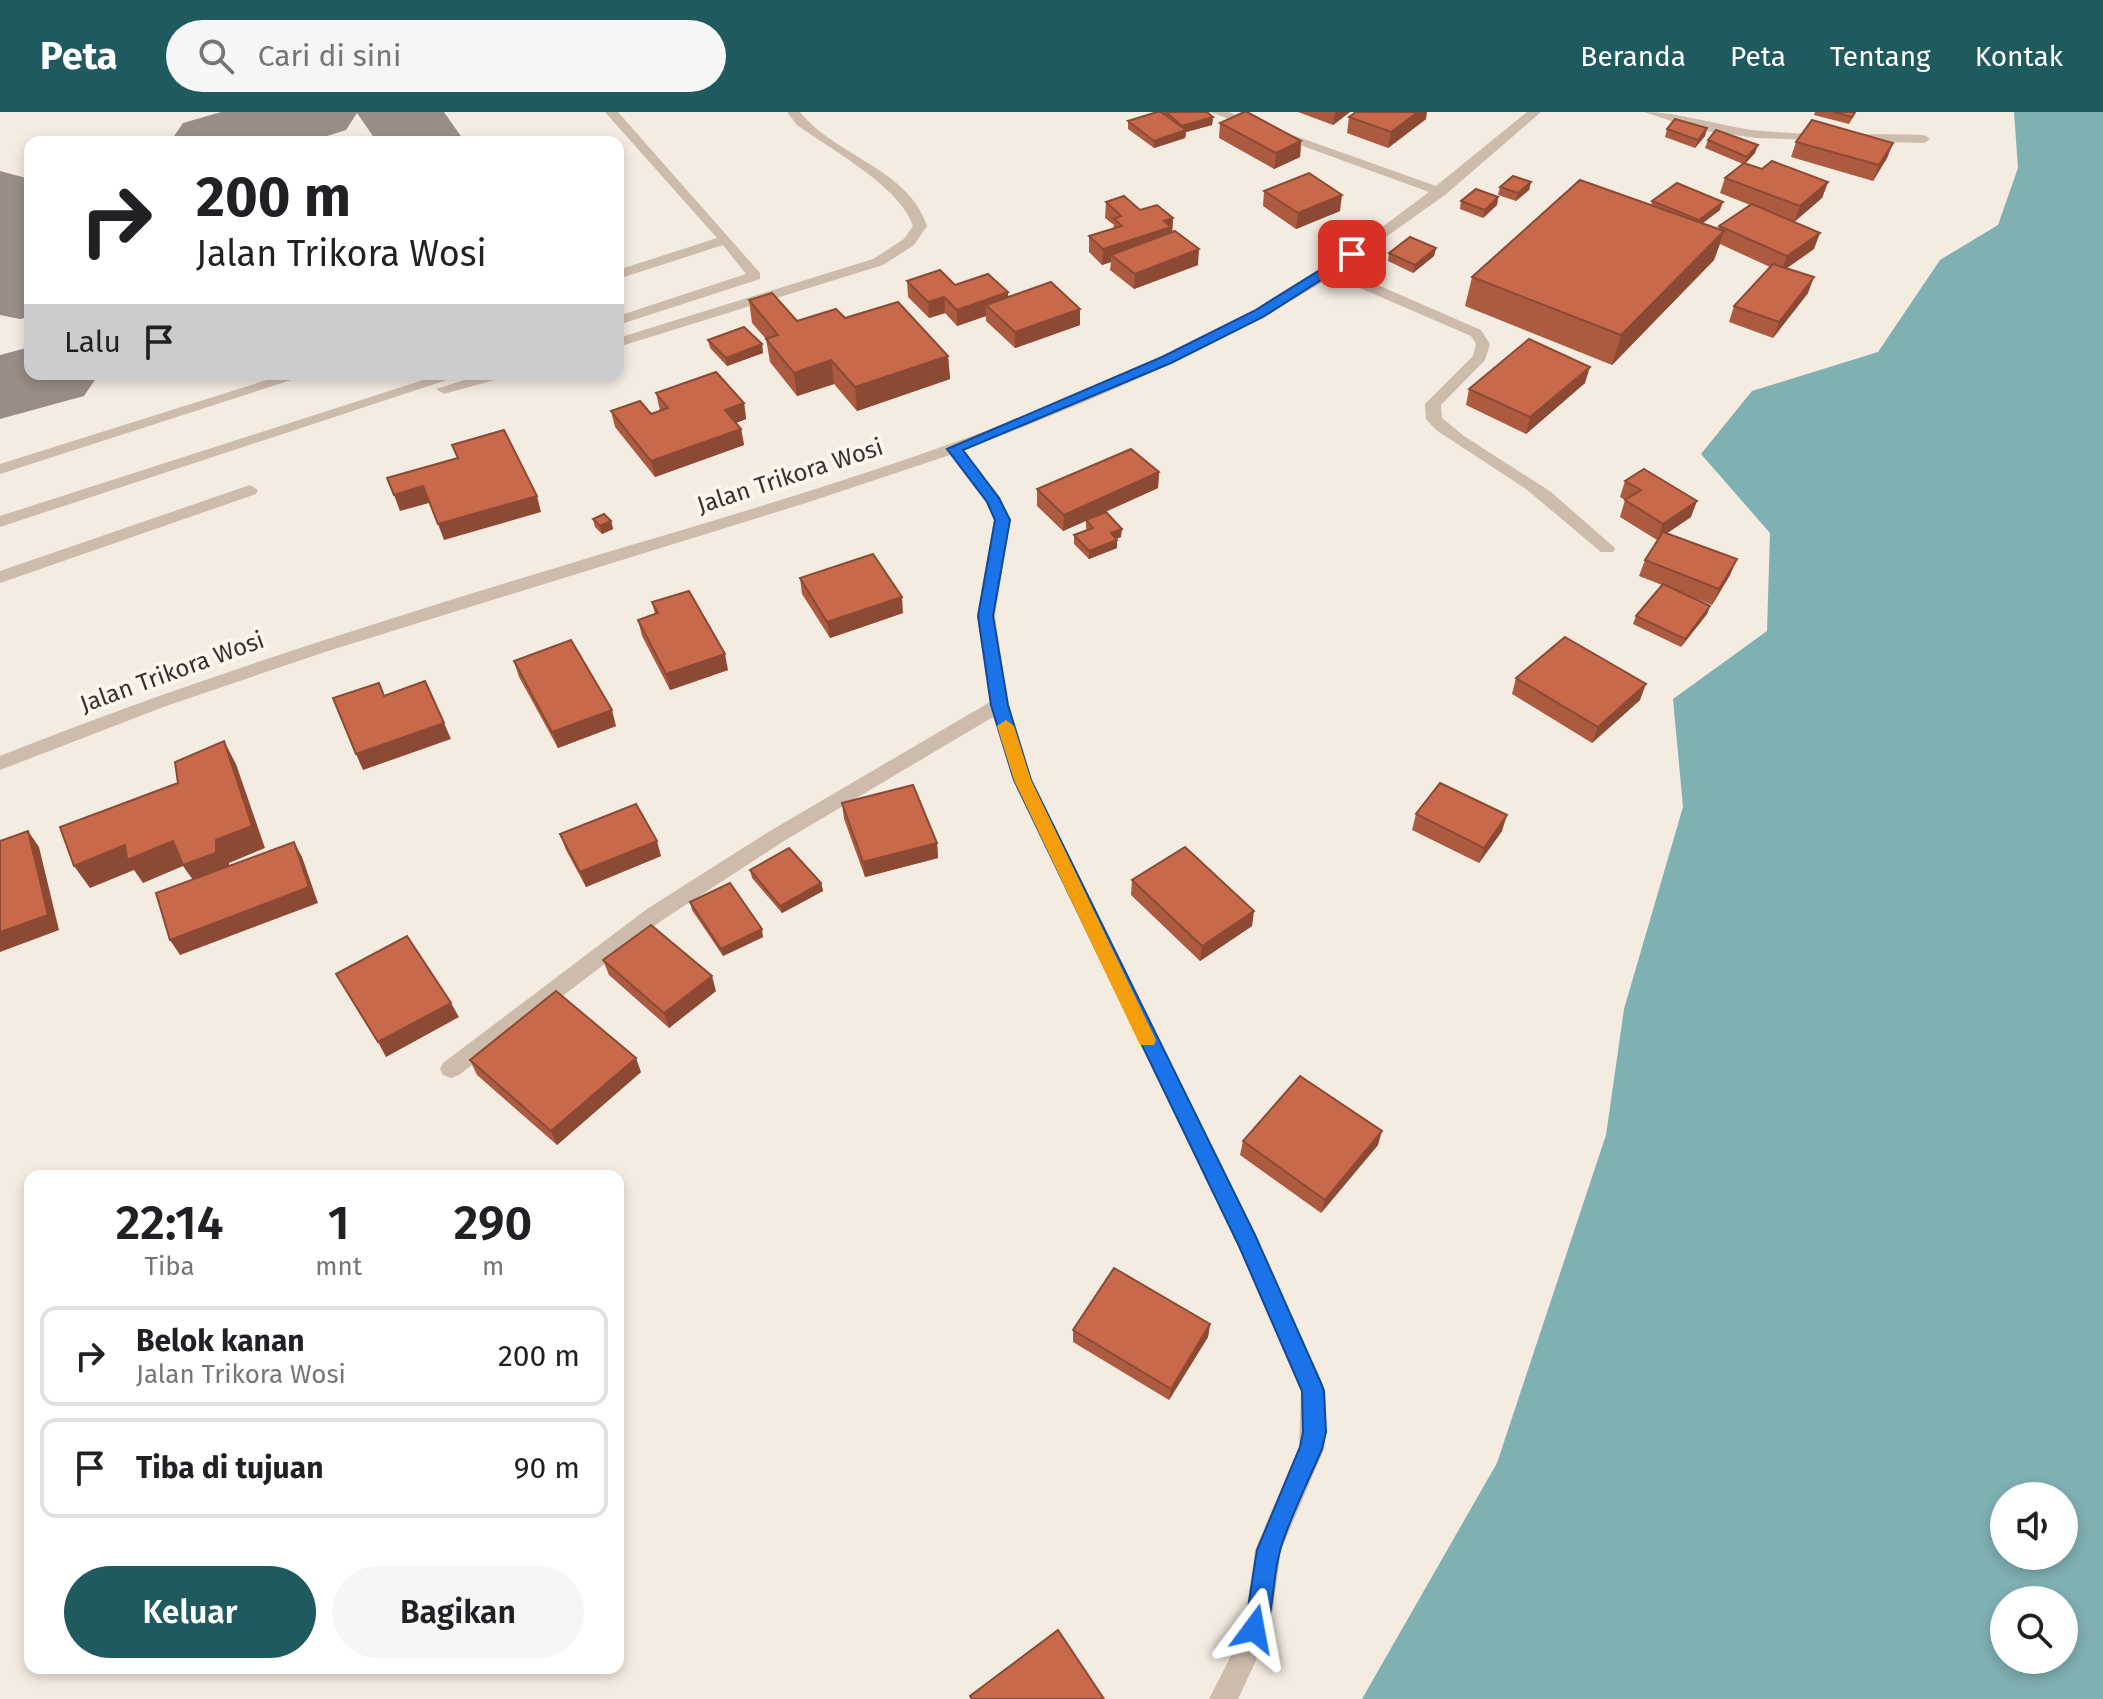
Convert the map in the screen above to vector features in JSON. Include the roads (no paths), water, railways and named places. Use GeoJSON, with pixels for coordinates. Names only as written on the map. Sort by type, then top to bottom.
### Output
{"type":"FeatureCollection","features":[{"type":"Feature","properties":{"kind":"street"},"geometry":{"type":"LineString","coordinates":[[611,112],[755,276],[624,319]]}},
{"type":"Feature","properties":{"kind":"street"},"geometry":{"type":"LineString","coordinates":[[624,341],[878,262],[909,242],[920,226],[915,210],[897,191],[801,122],[793,112]]}},
{"type":"Feature","properties":{"kind":"street"},"geometry":{"type":"LineString","coordinates":[[1216,112],[1440,192]]}},
{"type":"Feature","properties":{"kind":"street","name":"Jalan Trikora Wosi"},"geometry":{"type":"LineString","coordinates":[[0,763],[161,700],[303,650],[754,514],[954,449],[1142,372],[1258,314],[1331,270],[1440,192],[1535,112]]}},
{"type":"Feature","properties":{"kind":"street"},"geometry":{"type":"LineString","coordinates":[[1650,112],[1699,126],[1756,134],[1924,139]]}},
{"type":"Feature","properties":{"kind":"street"},"geometry":{"type":"LineString","coordinates":[[624,273],[726,240]]}},
{"type":"Feature","properties":{"kind":"street"},"geometry":{"type":"LineString","coordinates":[[1331,270],[1450,319],[1481,338],[1480,357],[1433,404],[1434,419],[1453,436],[1553,501],[1607,548]]}},
{"type":"Feature","properties":{"kind":"street"},"geometry":{"type":"LineString","coordinates":[[0,469],[283,380]]}},
{"type":"Feature","properties":{"kind":"street"},"geometry":{"type":"LineString","coordinates":[[0,522],[439,380]]}},
{"type":"Feature","properties":{"kind":"street"},"geometry":{"type":"LineString","coordinates":[[351,409],[474,380]]}},
{"type":"Feature","properties":{"kind":"street"},"geometry":{"type":"LineString","coordinates":[[954,449],[994,501],[1002,520],[986,616],[999,705],[1022,780],[1248,1242],[1313,1391],[1315,1423],[1311,1449],[1287,1499],[1268,1550],[1260,1608],[1248,1650],[1223,1699]]}},
{"type":"Feature","properties":{"kind":"street"},"geometry":{"type":"LineString","coordinates":[[0,577],[250,490]]}},
{"type":"Feature","properties":{"kind":"street"},"geometry":{"type":"LineString","coordinates":[[451,1069],[654,915],[777,836],[999,705]]}},
{"type":"Feature","properties":{"kind":"water"},"geometry":{"type":"Polygon","coordinates":[[[2014,112],[2103,112],[2103,1699],[1362,1699],[1497,1463],[1606,1135],[1624,1009],[1683,807],[1673,699],[1767,631],[1770,533],[1701,454],[1752,391],[1878,352],[1940,260],[1998,225],[2018,168],[2014,112]]]}}]}
